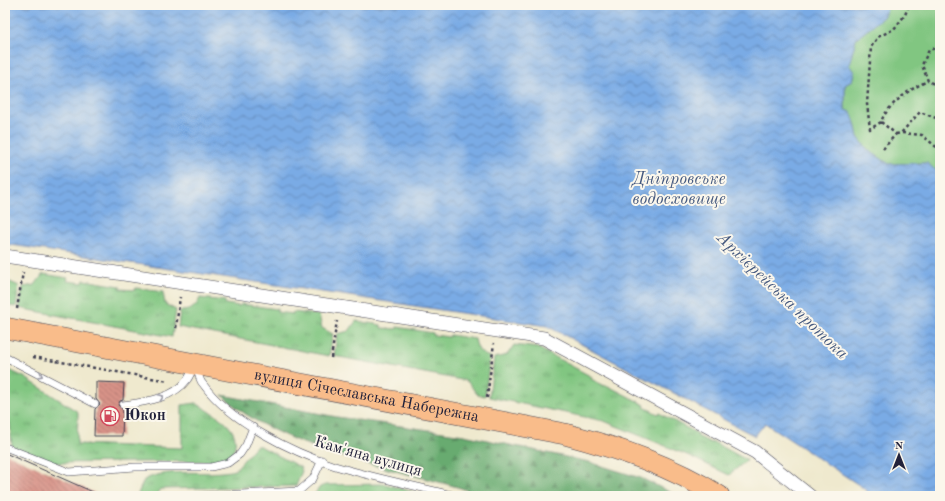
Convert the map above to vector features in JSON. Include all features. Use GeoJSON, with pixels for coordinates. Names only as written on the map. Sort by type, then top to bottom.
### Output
{"type":"FeatureCollection","features":[{"type":"Feature","properties":{"kind":"main road","name":"вулиця Січеславська Набережна"},"geometry":{"type":"LineString","coordinates":[[5,328],[508,422],[572,436],[640,457],[699,484],[719,496]]}},
{"type":"Feature","properties":{"kind":"street"},"geometry":{"type":"LineString","coordinates":[[5,256],[544,338],[755,452],[810,496]]}},
{"type":"Feature","properties":{"kind":"lane"},"geometry":{"type":"LineString","coordinates":[[5,357],[95,404]]}},
{"type":"Feature","properties":{"kind":"lane"},"geometry":{"type":"LineString","coordinates":[[123,405],[150,401],[174,391],[186,381],[195,363]]}},
{"type":"Feature","properties":{"kind":"lane","name":"Кам'яна вулиця"},"geometry":{"type":"LineString","coordinates":[[195,363],[201,383],[214,398],[253,427],[294,449],[335,466],[456,496]]}},
{"type":"Feature","properties":{"kind":"lane"},"geometry":{"type":"LineString","coordinates":[[5,447],[70,472],[135,467],[211,467],[228,463],[240,454],[246,445],[253,427]]}},
{"type":"Feature","properties":{"kind":"lane"},"geometry":{"type":"LineString","coordinates":[[199,496],[299,491],[313,479],[322,460]]}},
{"type":"Feature","properties":{"kind":"path"},"geometry":{"type":"LineString","coordinates":[[908,5],[905,15],[894,29],[878,37],[871,47],[867,104],[870,129],[881,122],[886,112],[910,90],[928,81]]}},
{"type":"Feature","properties":{"kind":"path"},"geometry":{"type":"LineString","coordinates":[[940,47],[929,50],[922,65],[928,81],[940,87]]}},
{"type":"Feature","properties":{"kind":"path"},"geometry":{"type":"LineString","coordinates":[[901,133],[920,112],[936,118]]}},
{"type":"Feature","properties":{"kind":"path"},"geometry":{"type":"LineString","coordinates":[[881,122],[896,134]]}},
{"type":"Feature","properties":{"kind":"path"},"geometry":{"type":"LineString","coordinates":[[883,149],[896,134],[901,133],[922,135],[940,150]]}},
{"type":"Feature","properties":{"kind":"path"},"geometry":{"type":"LineString","coordinates":[[17,309],[25,259]]}},
{"type":"Feature","properties":{"kind":"path"},"geometry":{"type":"LineString","coordinates":[[176,328],[182,283]]}},
{"type":"Feature","properties":{"kind":"path"},"geometry":{"type":"LineString","coordinates":[[331,358],[339,306]]}},
{"type":"Feature","properties":{"kind":"path"},"geometry":{"type":"LineString","coordinates":[[487,398],[496,330]]}},
{"type":"Feature","properties":{"kind":"green space"},"geometry":{"type":"Polygon","coordinates":[[[889,5],[940,5],[940,174],[927,163],[889,164],[868,150],[858,137],[855,123],[845,110],[845,85],[852,81],[854,72],[849,65],[856,39],[883,17],[889,5]]]}},
{"type":"Feature","properties":{"kind":"green space"},"geometry":{"type":"Polygon","coordinates":[[[43,274],[68,278],[67,281],[83,283],[84,280],[120,286],[120,289],[135,290],[136,288],[163,292],[165,304],[176,310],[172,337],[19,308],[23,287],[35,285],[43,274]]]}},
{"type":"Feature","properties":{"kind":"green space"},"geometry":{"type":"Polygon","coordinates":[[[5,275],[8,281],[19,286],[16,307],[5,305],[5,275]]]}},
{"type":"Feature","properties":{"kind":"green space"},"geometry":{"type":"Polygon","coordinates":[[[200,298],[225,301],[225,304],[240,306],[241,304],[277,309],[277,312],[319,315],[322,328],[333,334],[329,356],[178,327],[180,311],[193,308],[200,298]]]}},
{"type":"Feature","properties":{"kind":"green space"},"geometry":{"type":"Polygon","coordinates":[[[356,321],[381,325],[381,328],[397,329],[397,327],[433,333],[433,335],[449,337],[450,335],[475,339],[480,351],[490,357],[485,396],[477,394],[467,381],[334,356],[337,334],[349,331],[356,321]]]}},
{"type":"Feature","properties":{"kind":"green space"},"geometry":{"type":"Polygon","coordinates":[[[514,345],[538,348],[592,377],[591,379],[645,405],[644,407],[658,414],[659,413],[698,434],[697,436],[711,443],[713,442],[747,460],[729,475],[685,454],[604,421],[489,397],[494,358],[507,355],[514,345]]]}},
{"type":"Feature","properties":{"kind":"green space"},"geometry":{"type":"Polygon","coordinates":[[[5,368],[24,377],[78,412],[77,444],[182,448],[182,405],[196,403],[224,421],[229,427],[234,434],[234,449],[229,457],[220,461],[51,463],[12,447],[10,424],[5,413],[5,368]]]}},
{"type":"Feature","properties":{"kind":"green space"},"geometry":{"type":"Polygon","coordinates":[[[222,395],[337,417],[464,435],[589,462],[641,478],[678,496],[482,496],[461,488],[367,464],[302,443],[245,414],[222,395]]]}},
{"type":"Feature","properties":{"kind":"green space"},"geometry":{"type":"Polygon","coordinates":[[[256,446],[260,446],[300,467],[302,471],[296,486],[160,489],[155,496],[137,496],[144,480],[154,476],[176,473],[212,473],[235,470],[256,446]]]}},
{"type":"Feature","properties":{"kind":"green space"},"geometry":{"type":"Polygon","coordinates":[[[385,484],[427,496],[313,496],[320,487],[325,485],[385,484]]]}},
{"type":"Feature","properties":{"kind":"water","name":"Дніпровське водосховище"},"geometry":{"type":"Polygon","coordinates":[[[5,5],[889,5],[883,17],[856,39],[849,65],[854,72],[852,81],[845,85],[845,110],[851,112],[858,137],[868,150],[889,164],[927,163],[940,174],[940,496],[872,496],[862,487],[765,423],[755,436],[547,326],[5,244],[5,5]]]}},
{"type":"Feature","properties":{"kind":"building"},"geometry":{"type":"Polygon","coordinates":[[[96,382],[124,383],[123,400],[120,401],[118,405],[123,410],[122,436],[94,436],[95,409],[100,404],[96,399],[96,382]]]}},
{"type":"Feature","properties":{"kind":"building"},"geometry":{"type":"Polygon","coordinates":[[[5,453],[102,496],[5,496],[5,453]]]}},
{"type":"Feature","properties":{"kind":"place","name":"Юкон"},"geometry":{"type":"Point","coordinates":[110,416]}},
{"type":"Feature","properties":{"kind":"water label","name":"Архієрейська протока"},"geometry":{"type":"Point","coordinates":[782,296]}}]}
